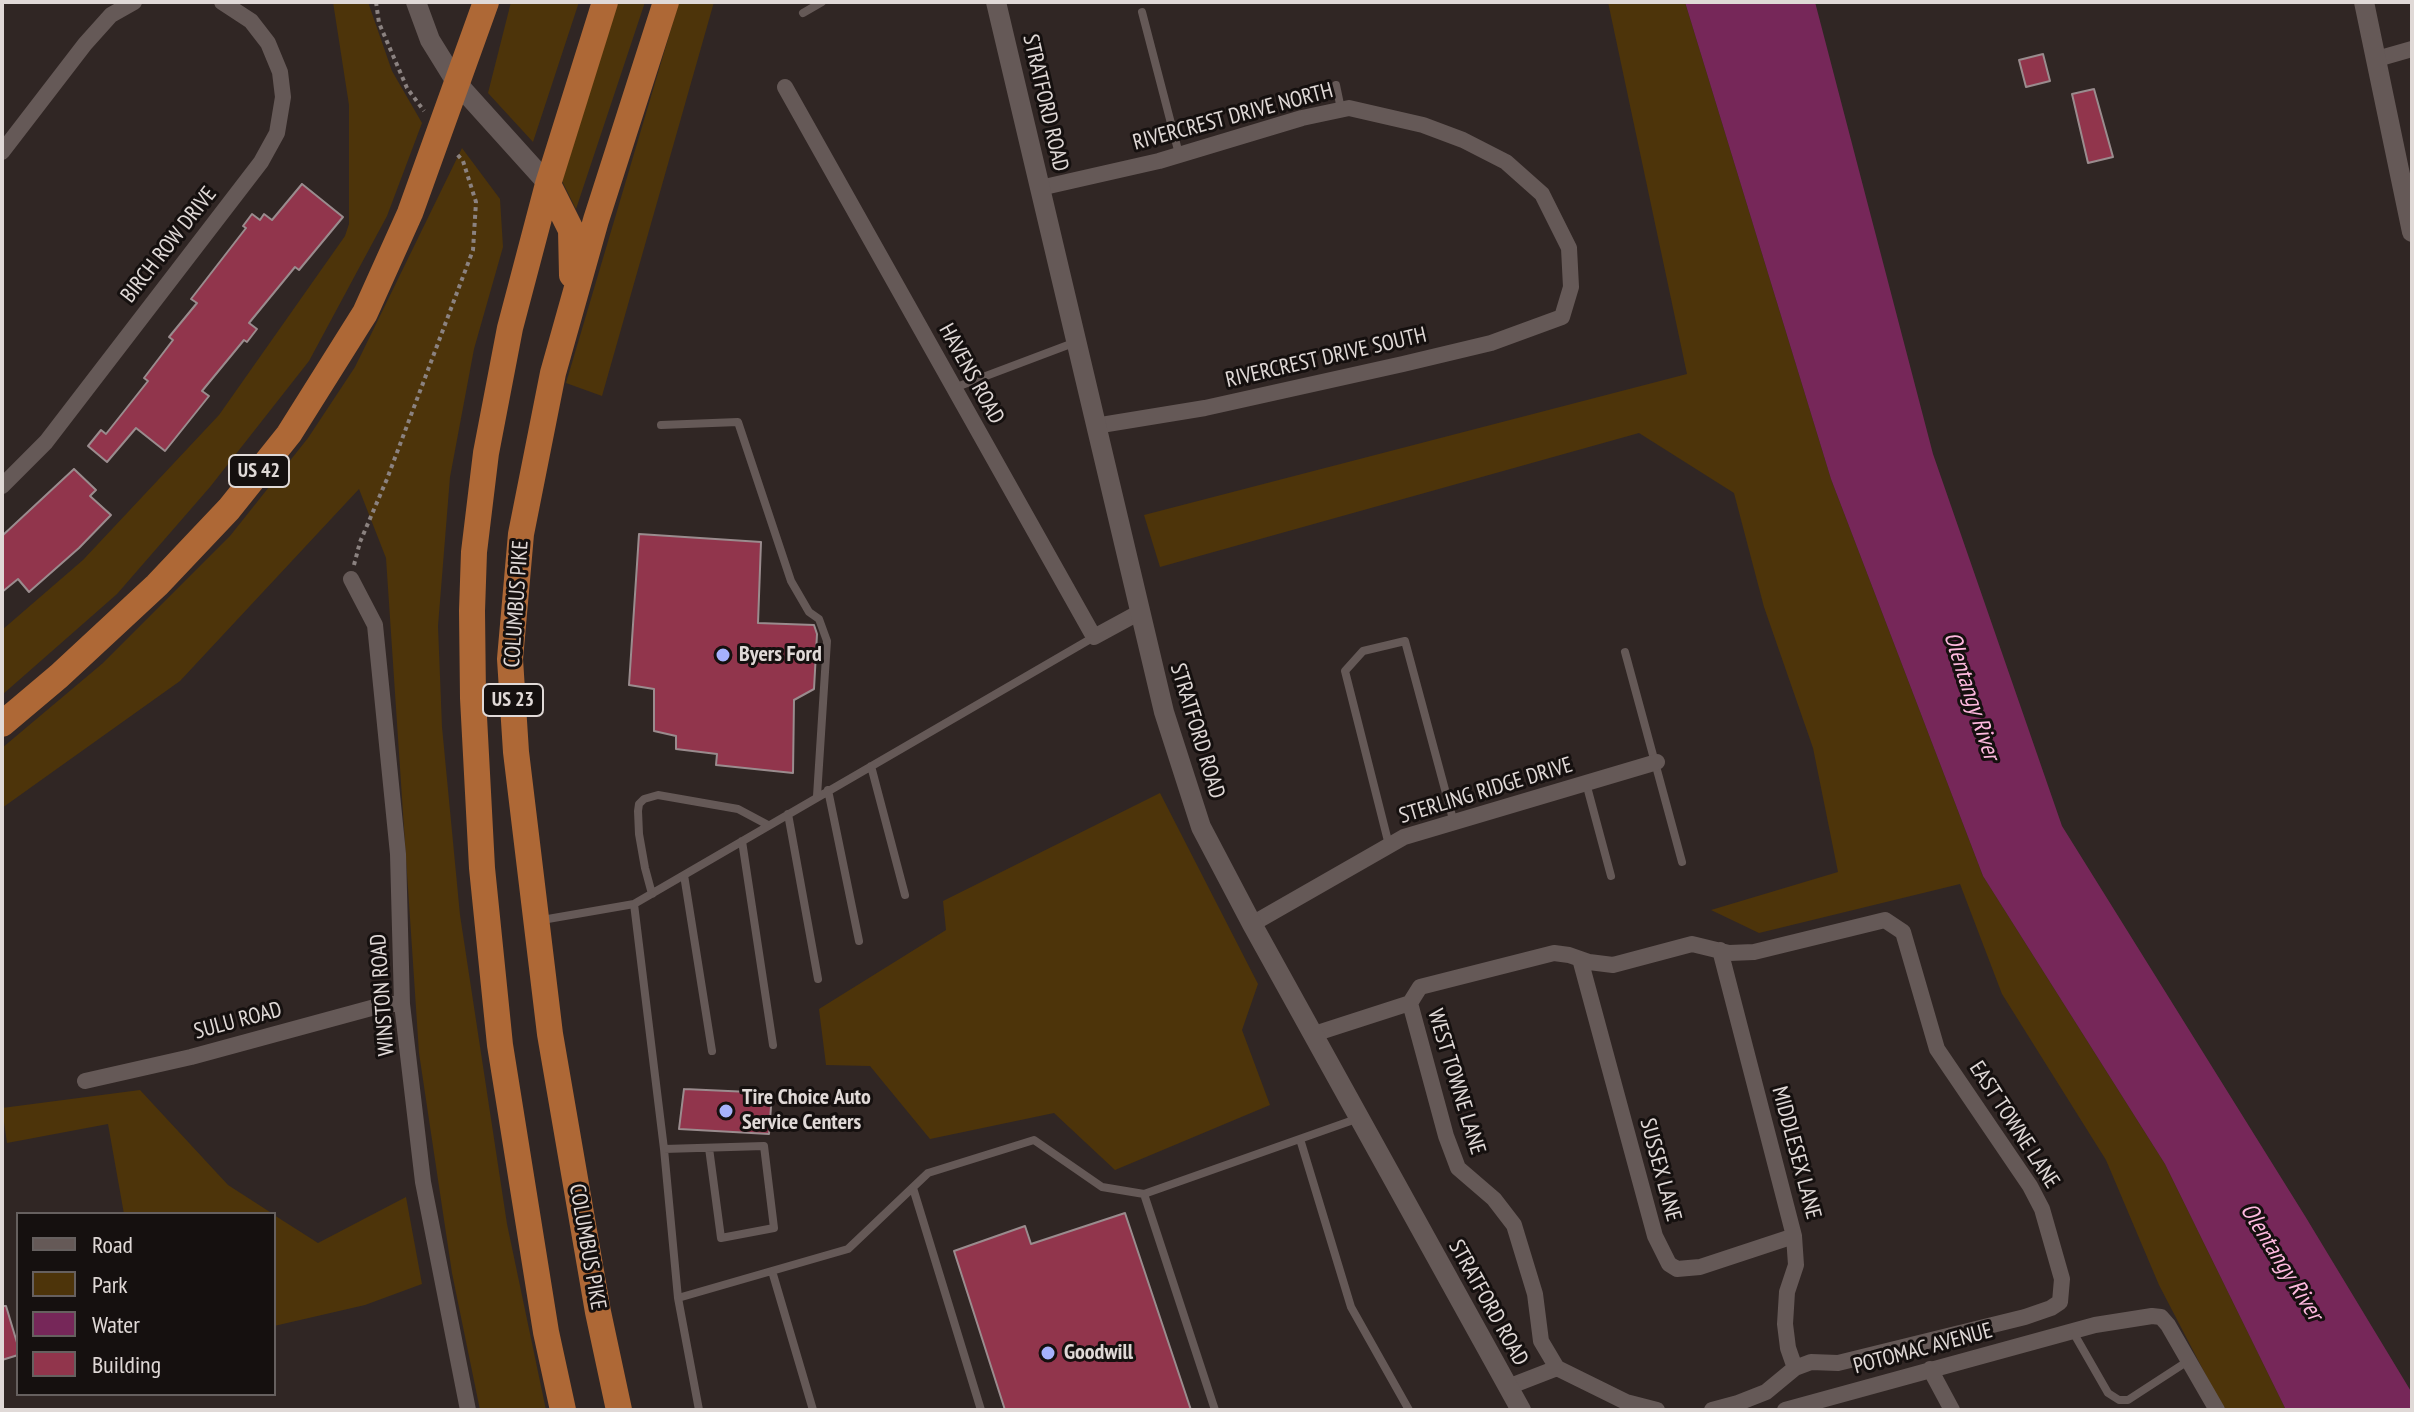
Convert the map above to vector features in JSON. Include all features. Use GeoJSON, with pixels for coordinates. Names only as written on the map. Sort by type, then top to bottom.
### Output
{"type":"FeatureCollection","features":[{"type":"Feature","properties":{"kind":"highway","name":"COLUMBUS PIKE"},"geometry":{"type":"LineString","coordinates":[[563,1410],[544,1318],[500,1045],[482,868],[472,611],[474,552],[489,438],[510,328],[548,184],[605,2]]}},
{"type":"Feature","properties":{"kind":"highway","name":"COLUMBUS PIKE"},"geometry":{"type":"LineString","coordinates":[[619,1410],[568,1144],[535,921],[516,752],[510,659],[521,534],[544,415],[573,299],[666,2]]}},
{"type":"Feature","properties":{"kind":"highway","name":"US 42"},"geometry":{"type":"LineString","coordinates":[[2,724],[157,585],[229,509],[289,434],[365,313],[410,213],[442,152],[485,4]]}},
{"type":"Feature","properties":{"kind":"highway"},"geometry":{"type":"LineString","coordinates":[[548,184],[571,230],[573,299]]}},
{"type":"Feature","properties":{"kind":"street"},"geometry":{"type":"LineString","coordinates":[[2,152],[85,44],[111,15],[134,2]]}},
{"type":"Feature","properties":{"kind":"street","name":"BIRCH ROW DRIVE"},"geometry":{"type":"LineString","coordinates":[[2,486],[46,442],[261,162],[277,133],[283,97],[280,72],[268,43],[251,21],[222,2]]}},
{"type":"Feature","properties":{"kind":"street"},"geometry":{"type":"LineString","coordinates":[[416,2],[430,40],[456,82],[548,184]]}},
{"type":"Feature","properties":{"kind":"street","name":"STRATFORD ROAD"},"geometry":{"type":"LineString","coordinates":[[996,2],[1164,712],[1201,827],[1521,1410]]}},
{"type":"Feature","properties":{"kind":"street"},"geometry":{"type":"LineString","coordinates":[[2364,2],[2412,232]]}},
{"type":"Feature","properties":{"kind":"street"},"geometry":{"type":"LineString","coordinates":[[2377,59],[2412,49]]}},
{"type":"Feature","properties":{"kind":"street","name":"HAVENS ROAD"},"geometry":{"type":"LineString","coordinates":[[785,87],[1094,637]]}},
{"type":"Feature","properties":{"kind":"street","name":"RIVERCREST DRIVE NORTH"},"geometry":{"type":"LineString","coordinates":[[1040,188],[1179,155],[1341,109],[1349,108],[1423,125],[1506,162],[1542,194],[1569,248],[1571,287],[1562,317]]}},
{"type":"Feature","properties":{"kind":"street","name":"RIVERCREST DRIVE SOUTH"},"geometry":{"type":"LineString","coordinates":[[1095,426],[1205,408],[1403,364],[1491,343],[1562,317]]}},
{"type":"Feature","properties":{"kind":"street","name":"WINSTON ROAD"},"geometry":{"type":"LineString","coordinates":[[351,579],[375,625],[398,854],[402,1004],[423,1182],[468,1410]]}},
{"type":"Feature","properties":{"kind":"street"},"geometry":{"type":"LineString","coordinates":[[1094,637],[1140,612]]}},
{"type":"Feature","properties":{"kind":"street","name":"STERLING RIDGE DRIVE"},"geometry":{"type":"LineString","coordinates":[[1252,924],[1404,837],[1657,762]]}},
{"type":"Feature","properties":{"kind":"street","name":"WEST TOWNE LANE"},"geometry":{"type":"LineString","coordinates":[[1314,1034],[1410,1003],[1420,987],[1554,953],[1613,965],[1692,944],[1729,953],[1754,952],[1885,920],[1903,932]]}},
{"type":"Feature","properties":{"kind":"street","name":"EAST TOWNE LANE"},"geometry":{"type":"LineString","coordinates":[[1795,1368],[1811,1362],[1838,1363],[2051,1308],[2060,1302],[2062,1279],[2042,1209],[2030,1186],[1937,1049],[1903,932]]}},
{"type":"Feature","properties":{"kind":"street","name":"MIDDLESEX LANE"},"geometry":{"type":"LineString","coordinates":[[1720,950],[1794,1236],[1796,1265],[1787,1292],[1785,1324],[1795,1368]]}},
{"type":"Feature","properties":{"kind":"street","name":"SUSSEX LANE"},"geometry":{"type":"LineString","coordinates":[[1580,959],[1655,1236],[1669,1264],[1677,1269],[1700,1267],[1794,1236]]}},
{"type":"Feature","properties":{"kind":"street","name":"WEST TOWNE LANE"},"geometry":{"type":"LineString","coordinates":[[1410,1003],[1446,1136],[1458,1168],[1494,1199],[1514,1225],[1535,1294],[1541,1341],[1557,1368]]}},
{"type":"Feature","properties":{"kind":"street","name":"SULU ROAD"},"geometry":{"type":"LineString","coordinates":[[85,1081],[191,1057],[386,1004],[402,1004]]}},
{"type":"Feature","properties":{"kind":"street","name":"POTOMAC AVENUE"},"geometry":{"type":"LineString","coordinates":[[1785,1410],[2072,1331],[2137,1317],[2161,1317],[2188,1361]]}},
{"type":"Feature","properties":{"kind":"street"},"geometry":{"type":"LineString","coordinates":[[2188,1361],[2217,1410]]}},
{"type":"Feature","properties":{"kind":"street"},"geometry":{"type":"LineString","coordinates":[[1508,1387],[1557,1368],[1626,1402],[1657,1410]]}},
{"type":"Feature","properties":{"kind":"street"},"geometry":{"type":"LineString","coordinates":[[1712,1410],[1766,1392],[1795,1368]]}},
{"type":"Feature","properties":{"kind":"street"},"geometry":{"type":"LineString","coordinates":[[1930,1369],[1952,1410]]}},
{"type":"Feature","properties":{"kind":"lane"},"geometry":{"type":"LineString","coordinates":[[803,13],[822,2]]}},
{"type":"Feature","properties":{"kind":"lane"},"geometry":{"type":"LineString","coordinates":[[1142,12],[1179,155]]}},
{"type":"Feature","properties":{"kind":"lane"},"geometry":{"type":"LineString","coordinates":[[1336,85],[1341,109]]}},
{"type":"Feature","properties":{"kind":"lane"},"geometry":{"type":"LineString","coordinates":[[954,388],[1076,342]]}},
{"type":"Feature","properties":{"kind":"lane"},"geometry":{"type":"LineString","coordinates":[[661,425],[738,422],[791,581],[809,612],[819,619],[827,641],[817,796]]}},
{"type":"Feature","properties":{"kind":"lane"},"geometry":{"type":"LineString","coordinates":[[535,921],[634,904],[1094,637]]}},
{"type":"Feature","properties":{"kind":"lane"},"geometry":{"type":"LineString","coordinates":[[1389,846],[1345,671],[1363,651],[1405,641],[1454,823]]}},
{"type":"Feature","properties":{"kind":"lane"},"geometry":{"type":"LineString","coordinates":[[1625,652],[1682,862]]}},
{"type":"Feature","properties":{"kind":"lane"},"geometry":{"type":"LineString","coordinates":[[871,766],[905,895]]}},
{"type":"Feature","properties":{"kind":"lane"},"geometry":{"type":"LineString","coordinates":[[1586,783],[1611,876]]}},
{"type":"Feature","properties":{"kind":"lane"},"geometry":{"type":"LineString","coordinates":[[828,790],[859,941]]}},
{"type":"Feature","properties":{"kind":"lane"},"geometry":{"type":"LineString","coordinates":[[652,894],[639,834],[639,804],[644,799],[658,795],[738,809],[768,825]]}},
{"type":"Feature","properties":{"kind":"lane"},"geometry":{"type":"LineString","coordinates":[[788,814],[818,979]]}},
{"type":"Feature","properties":{"kind":"lane"},"geometry":{"type":"LineString","coordinates":[[742,841],[773,1045]]}},
{"type":"Feature","properties":{"kind":"lane"},"geometry":{"type":"LineString","coordinates":[[684,875],[712,1051]]}},
{"type":"Feature","properties":{"kind":"lane"},"geometry":{"type":"LineString","coordinates":[[634,904],[664,1149],[678,1298],[699,1410]]}},
{"type":"Feature","properties":{"kind":"lane"},"geometry":{"type":"LineString","coordinates":[[678,1298],[848,1249],[928,1173],[1034,1140],[1102,1187],[1144,1194],[1359,1118]]}},
{"type":"Feature","properties":{"kind":"lane"},"geometry":{"type":"LineString","coordinates":[[1300,1139],[1351,1307],[1409,1410]]}},
{"type":"Feature","properties":{"kind":"lane"},"geometry":{"type":"LineString","coordinates":[[664,1149],[764,1146],[774,1228],[721,1238],[709,1148]]}},
{"type":"Feature","properties":{"kind":"lane"},"geometry":{"type":"LineString","coordinates":[[913,1188],[981,1410]]}},
{"type":"Feature","properties":{"kind":"lane"},"geometry":{"type":"LineString","coordinates":[[1144,1194],[1215,1410]]}},
{"type":"Feature","properties":{"kind":"lane"},"geometry":{"type":"LineString","coordinates":[[772,1271],[813,1410]]}},
{"type":"Feature","properties":{"kind":"lane"},"geometry":{"type":"LineString","coordinates":[[2072,1331],[2108,1393],[2119,1400],[2128,1400],[2188,1361]]}},
{"type":"Feature","properties":{"kind":"path"},"geometry":{"type":"LineString","coordinates":[[376,2],[379,23],[407,88],[425,113]]}},
{"type":"Feature","properties":{"kind":"path"},"geometry":{"type":"LineString","coordinates":[[351,579],[360,542],[387,479],[473,250],[476,202],[463,161],[442,152]]}},
{"type":"Feature","properties":{"kind":"green space"},"geometry":{"type":"Polygon","coordinates":[[[333,2],[368,2],[392,71],[422,123],[387,216],[309,361],[210,487],[117,594],[2,695],[2,630],[83,560],[219,415],[345,236],[349,224],[349,105],[333,2]]]}},
{"type":"Feature","properties":{"kind":"green space"},"geometry":{"type":"Polygon","coordinates":[[[511,2],[579,2],[533,142],[488,93],[511,2]]]}},
{"type":"Feature","properties":{"kind":"green space"},"geometry":{"type":"Polygon","coordinates":[[[618,2],[645,2],[576,209],[562,181],[618,2]]]}},
{"type":"Feature","properties":{"kind":"green space"},"geometry":{"type":"Polygon","coordinates":[[[679,2],[714,2],[602,396],[566,383],[679,2]]]}},
{"type":"Feature","properties":{"kind":"green space"},"geometry":{"type":"Polygon","coordinates":[[[1608,2],[1685,2],[1831,479],[1983,876],[2165,1164],[2286,1410],[2224,1410],[2159,1285],[2106,1160],[2002,994],[1960,884],[1759,933],[1711,910],[1838,872],[1813,748],[1764,607],[1734,493],[1639,433],[1160,567],[1144,515],[1687,374],[1608,2]]]}},
{"type":"Feature","properties":{"kind":"green space"},"geometry":{"type":"Polygon","coordinates":[[[462,148],[500,199],[503,247],[474,349],[450,477],[438,626],[442,727],[460,915],[507,1224],[546,1410],[480,1410],[452,1273],[419,1053],[386,558],[359,489],[180,681],[2,808],[2,748],[103,663],[230,536],[308,438],[355,367],[462,148]]]}},
{"type":"Feature","properties":{"kind":"green space"},"geometry":{"type":"Polygon","coordinates":[[[1160,793],[1258,984],[1242,1030],[1270,1105],[1115,1170],[1054,1113],[930,1139],[870,1066],[826,1065],[819,1009],[946,930],[943,901],[1160,793]]]}},
{"type":"Feature","properties":{"kind":"green space"},"geometry":{"type":"Polygon","coordinates":[[[140,1090],[228,1185],[270,1212],[124,1212],[108,1124],[7,1143],[2,1108],[140,1090]]]}},
{"type":"Feature","properties":{"kind":"green space"},"geometry":{"type":"Polygon","coordinates":[[[406,1197],[422,1284],[365,1305],[276,1326],[276,1216],[318,1243],[406,1197]]]}},
{"type":"Feature","properties":{"kind":"water","name":"Olentangy River"},"geometry":{"type":"Polygon","coordinates":[[[1685,2],[1815,2],[1933,454],[2062,826],[2412,1393],[2412,1410],[2286,1410],[2165,1164],[1983,876],[1831,479],[1685,2]]]}},
{"type":"Feature","properties":{"kind":"building"},"geometry":{"type":"Polygon","coordinates":[[[2043,54],[2050,81],[2026,87],[2019,60],[2043,54]]]}},
{"type":"Feature","properties":{"kind":"building"},"geometry":{"type":"Polygon","coordinates":[[[2094,89],[2113,157],[2088,163],[2072,94],[2094,89]]]}},
{"type":"Feature","properties":{"kind":"building"},"geometry":{"type":"Polygon","coordinates":[[[302,184],[343,217],[299,270],[295,267],[249,323],[257,329],[247,342],[244,340],[202,391],[209,396],[165,451],[136,428],[107,462],[88,446],[101,430],[106,434],[148,381],[144,378],[173,340],[169,337],[197,303],[191,299],[246,228],[243,226],[252,214],[260,220],[264,214],[272,220],[302,184]]]}},
{"type":"Feature","properties":{"kind":"building"},"geometry":{"type":"Polygon","coordinates":[[[74,469],[96,490],[90,496],[111,515],[29,592],[18,579],[2,592],[2,536],[74,469]]]}},
{"type":"Feature","properties":{"kind":"building","name":"Byers Ford"},"geometry":{"type":"Polygon","coordinates":[[[639,534],[761,542],[758,623],[814,625],[817,634],[814,689],[794,700],[793,773],[716,765],[717,754],[676,749],[676,736],[654,731],[654,689],[629,685],[639,534]]]}},
{"type":"Feature","properties":{"kind":"building","name":"Tire Choice Auto Service Centers"},"geometry":{"type":"Polygon","coordinates":[[[684,1089],[772,1093],[769,1134],[679,1129],[684,1089]]]}},
{"type":"Feature","properties":{"kind":"building"},"geometry":{"type":"Polygon","coordinates":[[[1125,1213],[1191,1410],[1005,1410],[954,1251],[1025,1226],[1031,1244],[1125,1213]]]}},
{"type":"Feature","properties":{"kind":"building"},"geometry":{"type":"Polygon","coordinates":[[[2,1306],[6,1306],[16,1339],[16,1356],[2,1360],[2,1306]]]}},
{"type":"Feature","properties":{"kind":"place","name":"Byers Ford"},"geometry":{"type":"Point","coordinates":[723,655]}},
{"type":"Feature","properties":{"kind":"place","name":"Tire Choice Auto Service Centers"},"geometry":{"type":"Point","coordinates":[726,1111]}},
{"type":"Feature","properties":{"kind":"place","name":"Goodwill"},"geometry":{"type":"Point","coordinates":[1048,1353]}}]}
